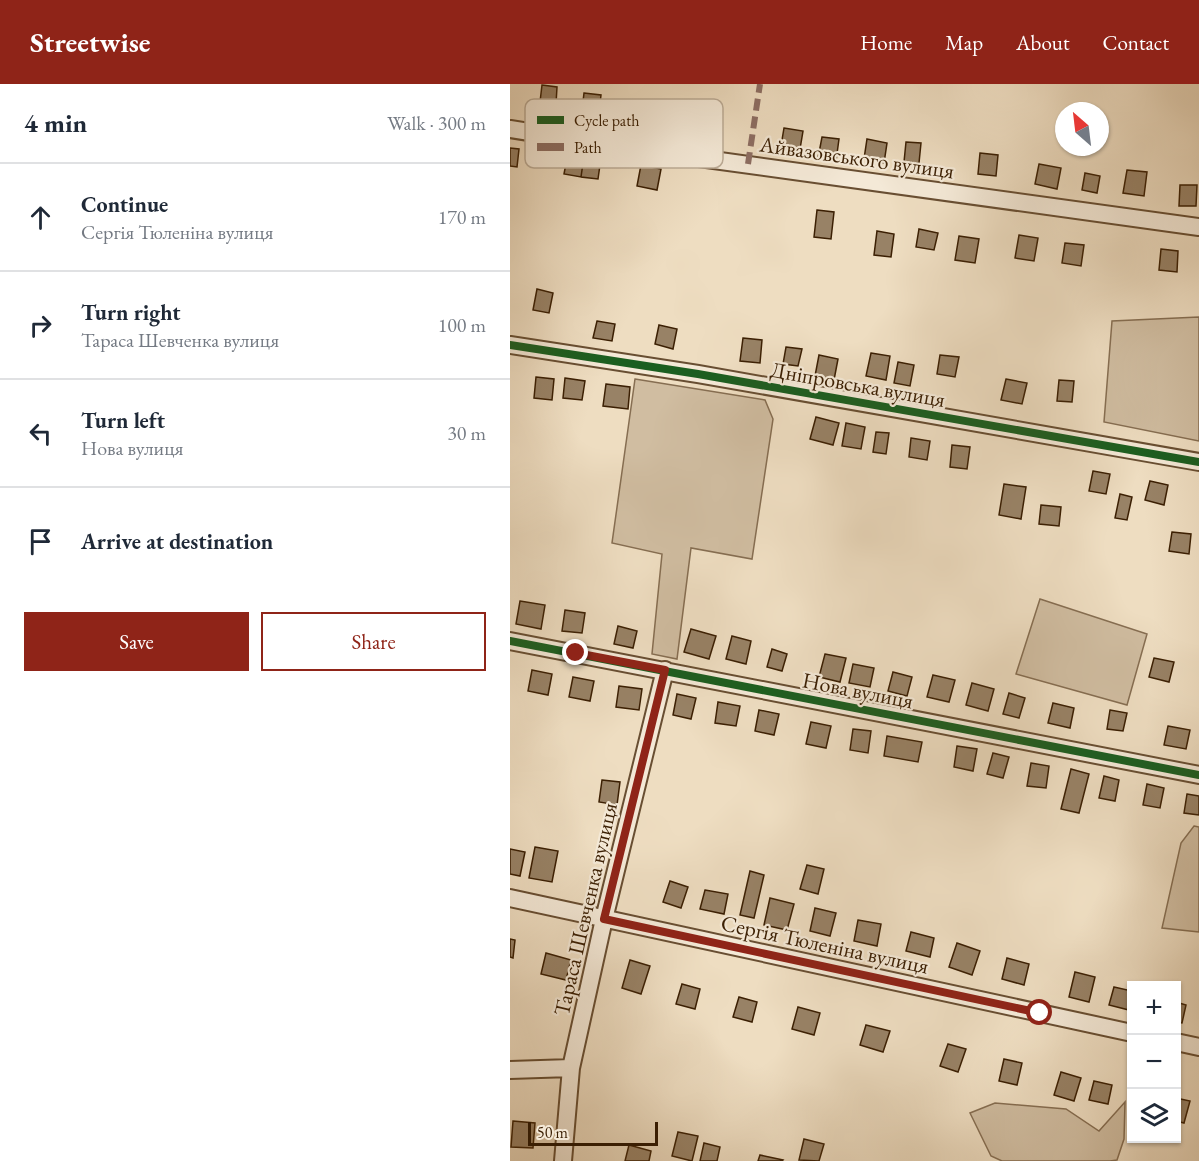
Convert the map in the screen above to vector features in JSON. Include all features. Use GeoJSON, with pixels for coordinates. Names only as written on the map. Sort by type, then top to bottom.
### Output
{"type":"FeatureCollection","features":[{"type":"Feature","properties":{"kind":"street","name":"Айвазовського вулиця"},"geometry":{"type":"LineString","coordinates":[[510,129],[525,131]]}},
{"type":"Feature","properties":{"kind":"street","name":"Айвазовського вулиця"},"geometry":{"type":"LineString","coordinates":[[723,161],[1199,227]]}},
{"type":"Feature","properties":{"kind":"street","name":"Дніпровська вулиця"},"geometry":{"type":"LineString","coordinates":[[510,345],[710,376],[1199,462]]}},
{"type":"Feature","properties":{"kind":"street","name":"Нова вулиця"},"geometry":{"type":"LineString","coordinates":[[510,641],[1199,776]]}},
{"type":"Feature","properties":{"kind":"street","name":"Тараса Шевченка вулиця"},"geometry":{"type":"LineString","coordinates":[[564,1161],[571,1068],[604,919],[665,670]]}},
{"type":"Feature","properties":{"kind":"street","name":"Сергія Тюленіна вулиця"},"geometry":{"type":"LineString","coordinates":[[510,898],[1127,1032]]}},
{"type":"Feature","properties":{"kind":"street"},"geometry":{"type":"LineString","coordinates":[[1181,1043],[1199,1047]]}},
{"type":"Feature","properties":{"kind":"street"},"geometry":{"type":"LineString","coordinates":[[510,1070],[571,1068]]}},
{"type":"Feature","properties":{"kind":"shaded area"},"geometry":{"type":"Polygon","coordinates":[[[1199,317],[1199,441],[1104,422],[1112,321],[1199,317]]]}},
{"type":"Feature","properties":{"kind":"shaded area"},"geometry":{"type":"Polygon","coordinates":[[[635,379],[765,400],[773,419],[752,559],[691,548],[677,659],[652,654],[662,554],[612,543],[635,379]]]}},
{"type":"Feature","properties":{"kind":"shaded area"},"geometry":{"type":"Polygon","coordinates":[[[1040,599],[1147,634],[1127,705],[1016,674],[1040,599]]]}},
{"type":"Feature","properties":{"kind":"shaded area"},"geometry":{"type":"Polygon","coordinates":[[[1194,826],[1199,827],[1199,932],[1162,928],[1181,843],[1194,826]]]}},
{"type":"Feature","properties":{"kind":"shaded area"},"geometry":{"type":"Polygon","coordinates":[[[1125,1102],[1124,1139],[1117,1160],[1110,1161],[1002,1161],[991,1156],[970,1113],[995,1103],[1066,1109],[1099,1131],[1125,1102]]]}},
{"type":"Feature","properties":{"kind":"building"},"geometry":{"type":"Polygon","coordinates":[[[542,85],[557,87],[556,99],[540,99],[542,85]]]}},
{"type":"Feature","properties":{"kind":"building"},"geometry":{"type":"Polygon","coordinates":[[[584,93],[601,95],[601,99],[583,99],[584,93]]]}},
{"type":"Feature","properties":{"kind":"building"},"geometry":{"type":"Polygon","coordinates":[[[784,128],[803,131],[799,155],[780,152],[784,128]]]}},
{"type":"Feature","properties":{"kind":"building"},"geometry":{"type":"Polygon","coordinates":[[[822,137],[839,139],[836,161],[818,158],[822,137]]]}},
{"type":"Feature","properties":{"kind":"building"},"geometry":{"type":"Polygon","coordinates":[[[867,139],[887,143],[884,163],[864,159],[867,139]]]}},
{"type":"Feature","properties":{"kind":"building"},"geometry":{"type":"Polygon","coordinates":[[[906,142],[921,143],[919,163],[904,162],[906,142]]]}},
{"type":"Feature","properties":{"kind":"building"},"geometry":{"type":"Polygon","coordinates":[[[510,148],[519,149],[517,167],[510,166],[510,148]]]}},
{"type":"Feature","properties":{"kind":"building"},"geometry":{"type":"Polygon","coordinates":[[[980,153],[998,155],[996,176],[978,174],[980,153]]]}},
{"type":"Feature","properties":{"kind":"building"},"geometry":{"type":"Polygon","coordinates":[[[1039,164],[1061,168],[1057,189],[1035,184],[1039,164]]]}},
{"type":"Feature","properties":{"kind":"building"},"geometry":{"type":"Polygon","coordinates":[[[565,168],[582,168],[581,177],[564,174],[565,168]]]}},
{"type":"Feature","properties":{"kind":"building"},"geometry":{"type":"Polygon","coordinates":[[[582,168],[600,168],[598,179],[581,177],[582,168]]]}},
{"type":"Feature","properties":{"kind":"building"},"geometry":{"type":"Polygon","coordinates":[[[640,168],[661,169],[657,190],[637,186],[640,168]]]}},
{"type":"Feature","properties":{"kind":"building"},"geometry":{"type":"Polygon","coordinates":[[[1127,170],[1147,172],[1144,196],[1123,193],[1127,170]]]}},
{"type":"Feature","properties":{"kind":"building"},"geometry":{"type":"Polygon","coordinates":[[[1085,173],[1100,176],[1097,193],[1082,190],[1085,173]]]}},
{"type":"Feature","properties":{"kind":"building"},"geometry":{"type":"Polygon","coordinates":[[[1180,185],[1197,185],[1196,206],[1179,206],[1180,185]]]}},
{"type":"Feature","properties":{"kind":"building"},"geometry":{"type":"Polygon","coordinates":[[[817,210],[834,212],[831,239],[814,237],[817,210]]]}},
{"type":"Feature","properties":{"kind":"building"},"geometry":{"type":"Polygon","coordinates":[[[919,229],[938,233],[934,250],[916,247],[919,229]]]}},
{"type":"Feature","properties":{"kind":"building"},"geometry":{"type":"Polygon","coordinates":[[[877,231],[894,234],[891,257],[874,255],[877,231]]]}},
{"type":"Feature","properties":{"kind":"building"},"geometry":{"type":"Polygon","coordinates":[[[1019,235],[1038,238],[1034,261],[1015,258],[1019,235]]]}},
{"type":"Feature","properties":{"kind":"building"},"geometry":{"type":"Polygon","coordinates":[[[959,236],[979,239],[975,263],[955,260],[959,236]]]}},
{"type":"Feature","properties":{"kind":"building"},"geometry":{"type":"Polygon","coordinates":[[[1065,243],[1084,245],[1081,266],[1062,263],[1065,243]]]}},
{"type":"Feature","properties":{"kind":"building"},"geometry":{"type":"Polygon","coordinates":[[[1161,249],[1178,251],[1177,272],[1159,270],[1161,249]]]}},
{"type":"Feature","properties":{"kind":"building"},"geometry":{"type":"Polygon","coordinates":[[[537,289],[553,293],[549,313],[533,310],[537,289]]]}},
{"type":"Feature","properties":{"kind":"building"},"geometry":{"type":"Polygon","coordinates":[[[597,321],[615,324],[612,341],[593,338],[597,321]]]}},
{"type":"Feature","properties":{"kind":"building"},"geometry":{"type":"Polygon","coordinates":[[[659,325],[677,329],[673,349],[655,344],[659,325]]]}},
{"type":"Feature","properties":{"kind":"building"},"geometry":{"type":"Polygon","coordinates":[[[743,338],[762,340],[760,363],[740,361],[743,338]]]}},
{"type":"Feature","properties":{"kind":"building"},"geometry":{"type":"Polygon","coordinates":[[[786,347],[802,349],[798,366],[783,364],[786,347]]]}},
{"type":"Feature","properties":{"kind":"building"},"geometry":{"type":"Polygon","coordinates":[[[871,353],[890,356],[886,380],[866,376],[871,353]]]}},
{"type":"Feature","properties":{"kind":"building"},"geometry":{"type":"Polygon","coordinates":[[[819,355],[838,359],[834,380],[815,376],[819,355]]]}},
{"type":"Feature","properties":{"kind":"building"},"geometry":{"type":"Polygon","coordinates":[[[940,355],[959,357],[955,377],[937,374],[940,355]]]}},
{"type":"Feature","properties":{"kind":"building"},"geometry":{"type":"Polygon","coordinates":[[[898,362],[914,365],[910,386],[894,383],[898,362]]]}},
{"type":"Feature","properties":{"kind":"building"},"geometry":{"type":"Polygon","coordinates":[[[536,377],[554,379],[552,400],[534,398],[536,377]]]}},
{"type":"Feature","properties":{"kind":"building"},"geometry":{"type":"Polygon","coordinates":[[[565,378],[585,381],[582,400],[563,398],[565,378]]]}},
{"type":"Feature","properties":{"kind":"building"},"geometry":{"type":"Polygon","coordinates":[[[1006,379],[1027,383],[1022,404],[1001,400],[1006,379]]]}},
{"type":"Feature","properties":{"kind":"building"},"geometry":{"type":"Polygon","coordinates":[[[1059,380],[1074,381],[1072,402],[1057,401],[1059,380]]]}},
{"type":"Feature","properties":{"kind":"building"},"geometry":{"type":"Polygon","coordinates":[[[606,384],[630,387],[628,409],[603,406],[606,384]]]}},
{"type":"Feature","properties":{"kind":"building"},"geometry":{"type":"Polygon","coordinates":[[[816,417],[839,423],[833,445],[810,439],[816,417]]]}},
{"type":"Feature","properties":{"kind":"building"},"geometry":{"type":"Polygon","coordinates":[[[846,423],[865,427],[861,449],[842,446],[846,423]]]}},
{"type":"Feature","properties":{"kind":"building"},"geometry":{"type":"Polygon","coordinates":[[[876,432],[889,433],[886,454],[873,452],[876,432]]]}},
{"type":"Feature","properties":{"kind":"building"},"geometry":{"type":"Polygon","coordinates":[[[911,438],[930,441],[927,460],[909,457],[911,438]]]}},
{"type":"Feature","properties":{"kind":"building"},"geometry":{"type":"Polygon","coordinates":[[[952,445],[970,447],[967,469],[950,467],[952,445]]]}},
{"type":"Feature","properties":{"kind":"building"},"geometry":{"type":"Polygon","coordinates":[[[1093,471],[1110,474],[1106,494],[1089,491],[1093,471]]]}},
{"type":"Feature","properties":{"kind":"building"},"geometry":{"type":"Polygon","coordinates":[[[1150,481],[1168,485],[1164,505],[1145,500],[1150,481]]]}},
{"type":"Feature","properties":{"kind":"building"},"geometry":{"type":"Polygon","coordinates":[[[1004,484],[1026,487],[1021,519],[999,515],[1004,484]]]}},
{"type":"Feature","properties":{"kind":"building"},"geometry":{"type":"Polygon","coordinates":[[[1120,494],[1132,497],[1127,520],[1115,518],[1120,494]]]}},
{"type":"Feature","properties":{"kind":"building"},"geometry":{"type":"Polygon","coordinates":[[[1041,505],[1061,507],[1059,526],[1039,524],[1041,505]]]}},
{"type":"Feature","properties":{"kind":"building"},"geometry":{"type":"Polygon","coordinates":[[[1172,532],[1191,534],[1189,554],[1169,551],[1172,532]]]}},
{"type":"Feature","properties":{"kind":"building"},"geometry":{"type":"Polygon","coordinates":[[[520,601],[545,605],[541,629],[516,624],[520,601]]]}},
{"type":"Feature","properties":{"kind":"building"},"geometry":{"type":"Polygon","coordinates":[[[565,610],[585,613],[582,633],[562,631],[565,610]]]}},
{"type":"Feature","properties":{"kind":"building"},"geometry":{"type":"Polygon","coordinates":[[[618,626],[637,631],[633,648],[614,644],[618,626]]]}},
{"type":"Feature","properties":{"kind":"building"},"geometry":{"type":"Polygon","coordinates":[[[691,629],[716,636],[709,659],[684,652],[691,629]]]}},
{"type":"Feature","properties":{"kind":"building"},"geometry":{"type":"Polygon","coordinates":[[[732,636],[751,641],[746,664],[726,659],[732,636]]]}},
{"type":"Feature","properties":{"kind":"building"},"geometry":{"type":"Polygon","coordinates":[[[772,649],[787,654],[782,671],[767,667],[772,649]]]}},
{"type":"Feature","properties":{"kind":"building"},"geometry":{"type":"Polygon","coordinates":[[[825,654],[846,658],[840,682],[819,677],[825,654]]]}},
{"type":"Feature","properties":{"kind":"building"},"geometry":{"type":"Polygon","coordinates":[[[1154,658],[1174,662],[1169,682],[1149,677],[1154,658]]]}},
{"type":"Feature","properties":{"kind":"building"},"geometry":{"type":"Polygon","coordinates":[[[853,664],[874,668],[870,687],[849,683],[853,664]]]}},
{"type":"Feature","properties":{"kind":"building"},"geometry":{"type":"Polygon","coordinates":[[[532,670],[552,674],[548,695],[528,691],[532,670]]]}},
{"type":"Feature","properties":{"kind":"building"},"geometry":{"type":"Polygon","coordinates":[[[893,672],[912,677],[907,696],[888,691],[893,672]]]}},
{"type":"Feature","properties":{"kind":"building"},"geometry":{"type":"Polygon","coordinates":[[[933,675],[955,680],[949,702],[927,697],[933,675]]]}},
{"type":"Feature","properties":{"kind":"building"},"geometry":{"type":"Polygon","coordinates":[[[573,677],[594,681],[590,701],[569,697],[573,677]]]}},
{"type":"Feature","properties":{"kind":"building"},"geometry":{"type":"Polygon","coordinates":[[[972,683],[994,689],[988,711],[966,705],[972,683]]]}},
{"type":"Feature","properties":{"kind":"building"},"geometry":{"type":"Polygon","coordinates":[[[619,686],[642,689],[639,710],[616,707],[619,686]]]}},
{"type":"Feature","properties":{"kind":"building"},"geometry":{"type":"Polygon","coordinates":[[[1009,693],[1025,698],[1019,718],[1003,714],[1009,693]]]}},
{"type":"Feature","properties":{"kind":"building"},"geometry":{"type":"Polygon","coordinates":[[[677,694],[696,698],[691,719],[673,715],[677,694]]]}},
{"type":"Feature","properties":{"kind":"building"},"geometry":{"type":"Polygon","coordinates":[[[718,702],[740,706],[736,726],[715,723],[718,702]]]}},
{"type":"Feature","properties":{"kind":"building"},"geometry":{"type":"Polygon","coordinates":[[[1053,703],[1074,708],[1070,728],[1048,723],[1053,703]]]}},
{"type":"Feature","properties":{"kind":"building"},"geometry":{"type":"Polygon","coordinates":[[[759,710],[779,714],[774,735],[755,731],[759,710]]]}},
{"type":"Feature","properties":{"kind":"building"},"geometry":{"type":"Polygon","coordinates":[[[1110,710],[1127,713],[1123,731],[1107,729],[1110,710]]]}},
{"type":"Feature","properties":{"kind":"building"},"geometry":{"type":"Polygon","coordinates":[[[811,722],[831,726],[826,748],[806,744],[811,722]]]}},
{"type":"Feature","properties":{"kind":"building"},"geometry":{"type":"Polygon","coordinates":[[[1168,726],[1190,730],[1186,749],[1164,745],[1168,726]]]}},
{"type":"Feature","properties":{"kind":"building"},"geometry":{"type":"Polygon","coordinates":[[[853,729],[871,731],[868,753],[850,750],[853,729]]]}},
{"type":"Feature","properties":{"kind":"building"},"geometry":{"type":"Polygon","coordinates":[[[887,736],[922,742],[918,762],[884,756],[887,736]]]}},
{"type":"Feature","properties":{"kind":"building"},"geometry":{"type":"Polygon","coordinates":[[[957,746],[977,749],[973,771],[954,767],[957,746]]]}},
{"type":"Feature","properties":{"kind":"building"},"geometry":{"type":"Polygon","coordinates":[[[993,753],[1009,757],[1003,778],[987,774],[993,753]]]}},
{"type":"Feature","properties":{"kind":"building"},"geometry":{"type":"Polygon","coordinates":[[[1031,763],[1049,766],[1046,788],[1027,786],[1031,763]]]}},
{"type":"Feature","properties":{"kind":"building"},"geometry":{"type":"Polygon","coordinates":[[[1071,769],[1089,774],[1079,813],[1061,809],[1071,769]]]}},
{"type":"Feature","properties":{"kind":"building"},"geometry":{"type":"Polygon","coordinates":[[[1104,776],[1119,780],[1115,801],[1099,798],[1104,776]]]}},
{"type":"Feature","properties":{"kind":"building"},"geometry":{"type":"Polygon","coordinates":[[[602,780],[620,782],[617,805],[599,802],[602,780]]]}},
{"type":"Feature","properties":{"kind":"building"},"geometry":{"type":"Polygon","coordinates":[[[1147,784],[1164,788],[1160,808],[1143,805],[1147,784]]]}},
{"type":"Feature","properties":{"kind":"building"},"geometry":{"type":"Polygon","coordinates":[[[1187,794],[1199,796],[1199,815],[1184,813],[1187,794]]]}},
{"type":"Feature","properties":{"kind":"building"},"geometry":{"type":"Polygon","coordinates":[[[535,847],[558,851],[552,882],[529,878],[535,847]]]}},
{"type":"Feature","properties":{"kind":"building"},"geometry":{"type":"Polygon","coordinates":[[[510,849],[525,852],[520,876],[510,874],[510,849]]]}},
{"type":"Feature","properties":{"kind":"building"},"geometry":{"type":"Polygon","coordinates":[[[807,865],[824,869],[818,894],[800,889],[807,865]]]}},
{"type":"Feature","properties":{"kind":"building"},"geometry":{"type":"Polygon","coordinates":[[[750,871],[764,875],[754,918],[740,915],[750,871]]]}},
{"type":"Feature","properties":{"kind":"building"},"geometry":{"type":"Polygon","coordinates":[[[670,881],[688,887],[681,908],[663,902],[670,881]]]}},
{"type":"Feature","properties":{"kind":"building"},"geometry":{"type":"Polygon","coordinates":[[[705,890],[728,894],[724,914],[700,909],[705,890]]]}},
{"type":"Feature","properties":{"kind":"building"},"geometry":{"type":"Polygon","coordinates":[[[770,898],[794,904],[787,930],[764,925],[770,898]]]}},
{"type":"Feature","properties":{"kind":"building"},"geometry":{"type":"Polygon","coordinates":[[[815,908],[836,913],[830,936],[810,931],[815,908]]]}},
{"type":"Feature","properties":{"kind":"building"},"geometry":{"type":"Polygon","coordinates":[[[858,920],[881,924],[877,946],[854,941],[858,920]]]}},
{"type":"Feature","properties":{"kind":"building"},"geometry":{"type":"Polygon","coordinates":[[[911,932],[934,938],[930,957],[906,951],[911,932]]]}},
{"type":"Feature","properties":{"kind":"building"},"geometry":{"type":"Polygon","coordinates":[[[510,939],[515,940],[513,958],[510,957],[510,939]]]}},
{"type":"Feature","properties":{"kind":"building"},"geometry":{"type":"Polygon","coordinates":[[[957,943],[980,951],[972,975],[949,967],[957,943]]]}},
{"type":"Feature","properties":{"kind":"building"},"geometry":{"type":"Polygon","coordinates":[[[546,953],[571,960],[566,980],[541,974],[546,953]]]}},
{"type":"Feature","properties":{"kind":"building"},"geometry":{"type":"Polygon","coordinates":[[[1007,958],[1029,964],[1024,985],[1002,979],[1007,958]]]}},
{"type":"Feature","properties":{"kind":"building"},"geometry":{"type":"Polygon","coordinates":[[[630,960],[650,966],[641,994],[622,988],[630,960]]]}},
{"type":"Feature","properties":{"kind":"building"},"geometry":{"type":"Polygon","coordinates":[[[1075,972],[1095,977],[1089,1002],[1069,997],[1075,972]]]}},
{"type":"Feature","properties":{"kind":"building"},"geometry":{"type":"Polygon","coordinates":[[[682,984],[700,989],[695,1009],[676,1004],[682,984]]]}},
{"type":"Feature","properties":{"kind":"building"},"geometry":{"type":"Polygon","coordinates":[[[1114,987],[1127,990],[1127,1010],[1109,1005],[1114,987]]]}},
{"type":"Feature","properties":{"kind":"building"},"geometry":{"type":"Polygon","coordinates":[[[739,997],[757,1002],[752,1022],[733,1017],[739,997]]]}},
{"type":"Feature","properties":{"kind":"building"},"geometry":{"type":"Polygon","coordinates":[[[1181,1004],[1186,1005],[1181,1023],[1181,1004]]]}},
{"type":"Feature","properties":{"kind":"building"},"geometry":{"type":"Polygon","coordinates":[[[798,1007],[820,1013],[814,1035],[792,1029],[798,1007]]]}},
{"type":"Feature","properties":{"kind":"building"},"geometry":{"type":"Polygon","coordinates":[[[866,1025],[890,1031],[883,1052],[860,1045],[866,1025]]]}},
{"type":"Feature","properties":{"kind":"building"},"geometry":{"type":"Polygon","coordinates":[[[948,1044],[966,1049],[958,1072],[940,1066],[948,1044]]]}},
{"type":"Feature","properties":{"kind":"building"},"geometry":{"type":"Polygon","coordinates":[[[1004,1059],[1022,1063],[1017,1085],[999,1081],[1004,1059]]]}},
{"type":"Feature","properties":{"kind":"building"},"geometry":{"type":"Polygon","coordinates":[[[1061,1072],[1081,1078],[1074,1101],[1054,1095],[1061,1072]]]}},
{"type":"Feature","properties":{"kind":"building"},"geometry":{"type":"Polygon","coordinates":[[[1094,1081],[1112,1085],[1108,1104],[1089,1100],[1094,1081]]]}},
{"type":"Feature","properties":{"kind":"building"},"geometry":{"type":"Polygon","coordinates":[[[1181,1099],[1190,1101],[1184,1123],[1181,1122],[1181,1099]]]}},
{"type":"Feature","properties":{"kind":"building"},"geometry":{"type":"Polygon","coordinates":[[[513,1121],[535,1123],[533,1148],[511,1147],[513,1121]]]}},
{"type":"Feature","properties":{"kind":"building"},"geometry":{"type":"Polygon","coordinates":[[[678,1132],[698,1136],[692,1161],[672,1156],[678,1132]]]}},
{"type":"Feature","properties":{"kind":"building"},"geometry":{"type":"Polygon","coordinates":[[[804,1139],[824,1144],[819,1161],[799,1160],[804,1139]]]}},
{"type":"Feature","properties":{"kind":"building"},"geometry":{"type":"Polygon","coordinates":[[[704,1143],[720,1147],[717,1161],[700,1161],[704,1143]]]}},
{"type":"Feature","properties":{"kind":"building"},"geometry":{"type":"Polygon","coordinates":[[[629,1145],[651,1151],[649,1161],[625,1161],[629,1145]]]}},
{"type":"Feature","properties":{"kind":"building"},"geometry":{"type":"Polygon","coordinates":[[[760,1155],[783,1160],[758,1161],[760,1155]]]}},
{"type":"Feature","properties":{"kind":"marked path"},"geometry":{"type":"LineString","coordinates":[[748,164],[760,84]]}},
{"type":"Feature","properties":{"kind":"cycle path"},"geometry":{"type":"LineString","coordinates":[[510,345],[698,374],[1199,462]]}},
{"type":"Feature","properties":{"kind":"cycle path"},"geometry":{"type":"LineString","coordinates":[[510,641],[1199,775]]}},
{"type":"Feature","properties":{"kind":"route"},"geometry":{"type":"LineString","coordinates":[[576,653],[665,670],[604,919],[1040,1013]]}}]}
